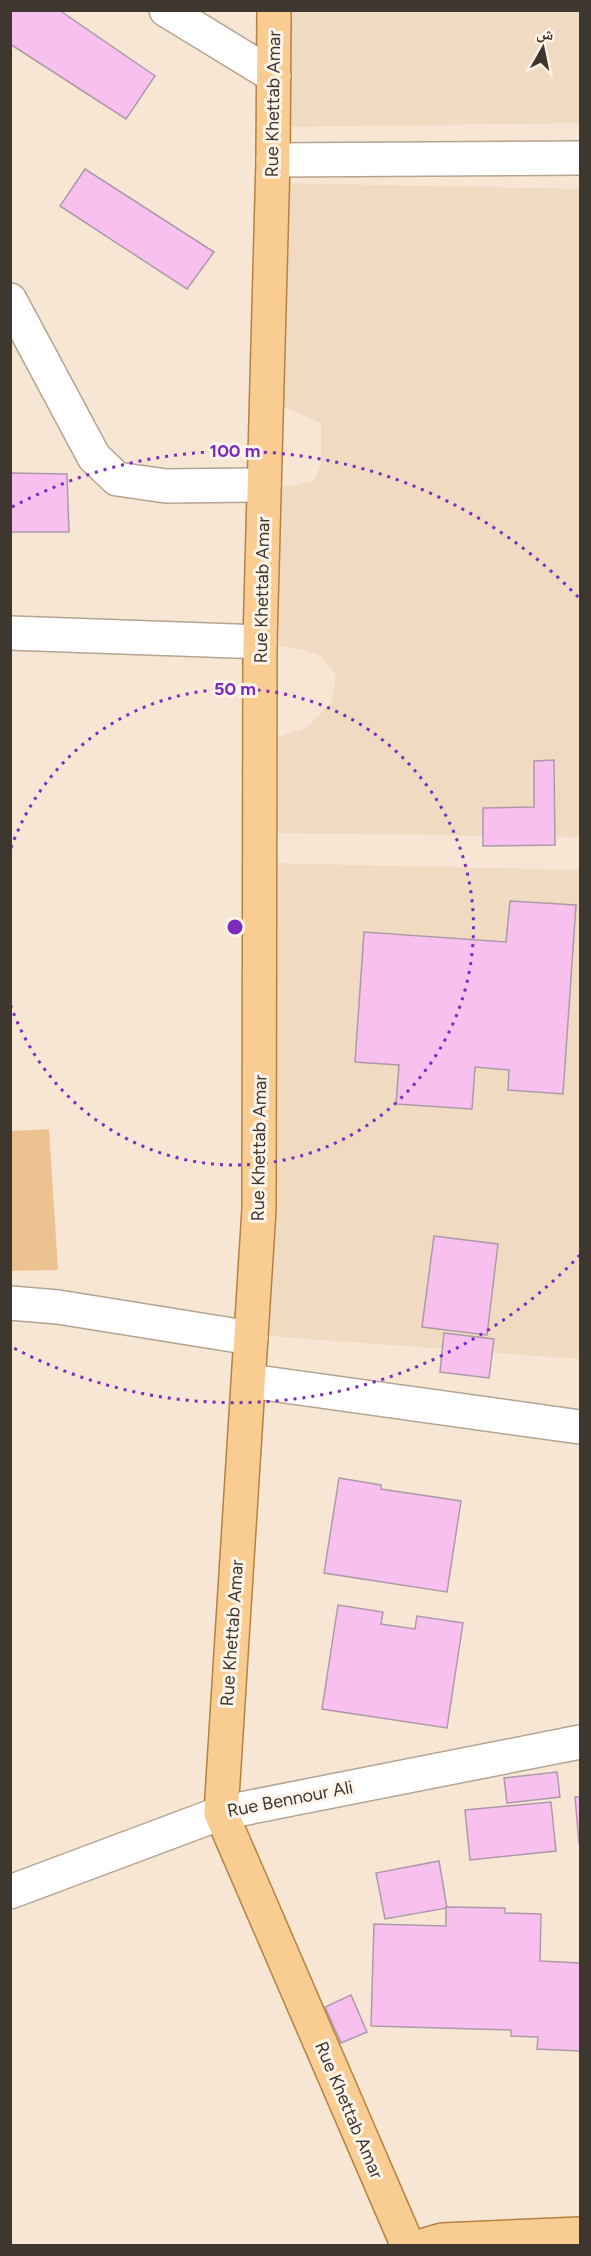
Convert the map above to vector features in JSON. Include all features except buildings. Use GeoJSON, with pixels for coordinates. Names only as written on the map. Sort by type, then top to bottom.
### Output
{"type":"FeatureCollection","features":[{"type":"Feature","properties":{"kind":"main road","name":"Rue Khettab Amar"},"geometry":{"type":"LineString","coordinates":[[274,10],[273,160],[260,642],[259,1209],[220,1813],[408,2246]]}},
{"type":"Feature","properties":{"kind":"main road"},"geometry":{"type":"LineString","coordinates":[[436,2244],[580,2234]]}},
{"type":"Feature","properties":{"kind":"street"},"geometry":{"type":"LineString","coordinates":[[166,10],[274,76]]}},
{"type":"Feature","properties":{"kind":"street"},"geometry":{"type":"LineString","coordinates":[[273,160],[580,158]]}},
{"type":"Feature","properties":{"kind":"street"},"geometry":{"type":"LineString","coordinates":[[10,300],[94,457],[117,479],[166,486],[264,485]]}},
{"type":"Feature","properties":{"kind":"street"},"geometry":{"type":"LineString","coordinates":[[10,633],[260,642]]}},
{"type":"Feature","properties":{"kind":"street"},"geometry":{"type":"LineString","coordinates":[[10,1303],[58,1307],[251,1338]]}},
{"type":"Feature","properties":{"kind":"street"},"geometry":{"type":"LineString","coordinates":[[249,1381],[580,1427]]}},
{"type":"Feature","properties":{"kind":"street","name":"Rue Bennour Ali"},"geometry":{"type":"LineString","coordinates":[[10,1892],[220,1813],[580,1742]]}},
{"type":"Feature","properties":{"kind":"shaded area"},"geometry":{"type":"Polygon","coordinates":[[[291,11],[580,11],[580,123],[287,127],[291,11]]]}},
{"type":"Feature","properties":{"kind":"shaded area"},"geometry":{"type":"Polygon","coordinates":[[[277,183],[580,189],[580,837],[273,833],[272,739],[306,728],[331,703],[336,676],[321,656],[300,649],[266,644],[269,487],[293,486],[314,480],[321,465],[321,423],[271,402],[277,183]]]}},
{"type":"Feature","properties":{"kind":"shaded area"},"geometry":{"type":"Polygon","coordinates":[[[270,863],[580,870],[580,1359],[255,1335],[270,863]]]}},
{"type":"Feature","properties":{"kind":"shaded area"},"geometry":{"type":"Polygon","coordinates":[[[49,1129],[58,1270],[11,1271],[11,1131],[49,1129]]]}}]}
